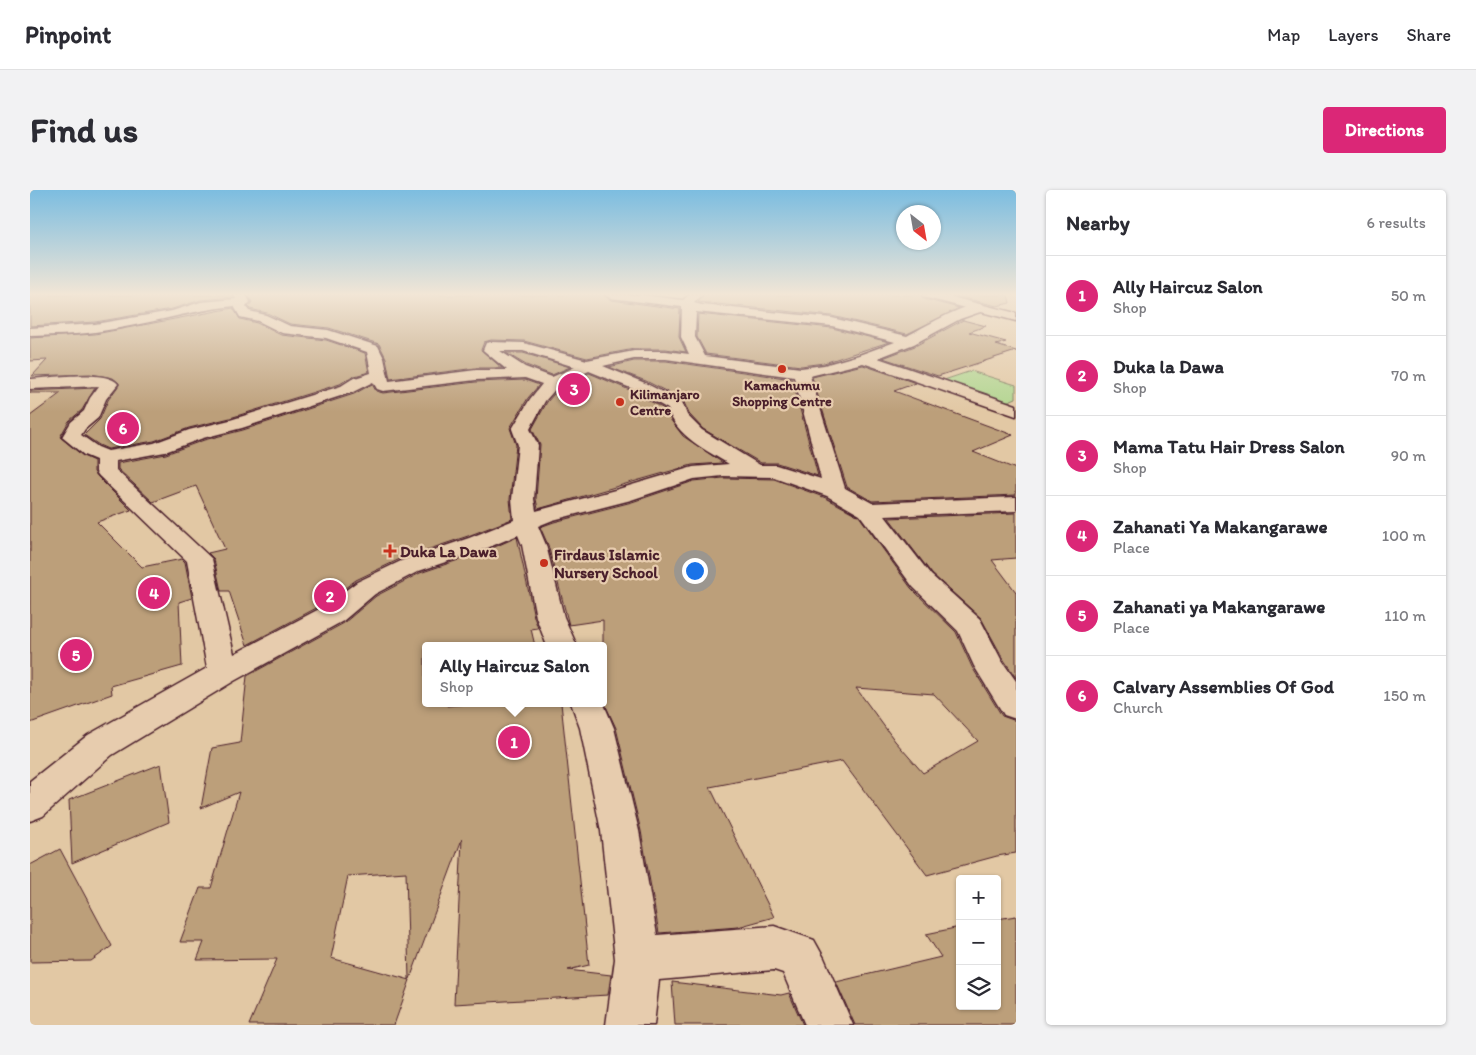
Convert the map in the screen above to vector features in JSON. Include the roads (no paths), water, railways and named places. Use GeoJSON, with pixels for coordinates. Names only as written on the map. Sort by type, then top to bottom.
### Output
{"type":"FeatureCollection","features":[{"type":"Feature","properties":{"kind":"street"},"geometry":{"type":"LineString","coordinates":[[328,334],[373,349],[378,358],[377,367],[384,386],[476,375],[524,374]]}},
{"type":"Feature","properties":{"kind":"street"},"geometry":{"type":"LineString","coordinates":[[688,334],[699,358]]}},
{"type":"Feature","properties":{"kind":"street"},"geometry":{"type":"LineString","coordinates":[[880,334],[909,341]]}},
{"type":"Feature","properties":{"kind":"street"},"geometry":{"type":"LineString","coordinates":[[560,642],[550,617],[534,545],[526,525],[523,499],[528,445],[521,429],[538,399],[553,382],[579,371],[587,365],[634,355],[699,358],[801,373],[864,358],[922,334]]}},
{"type":"Feature","properties":{"kind":"street"},"geometry":{"type":"LineString","coordinates":[[553,382],[524,374],[501,360],[490,350],[491,346],[524,347],[567,361],[587,365],[639,386],[676,406],[680,418],[697,436],[753,469]]}},
{"type":"Feature","properties":{"kind":"street"},"geometry":{"type":"LineString","coordinates":[[864,358],[1016,411]]}},
{"type":"Feature","properties":{"kind":"street"},"geometry":{"type":"LineString","coordinates":[[801,373],[835,491]]}},
{"type":"Feature","properties":{"kind":"street"},"geometry":{"type":"LineString","coordinates":[[30,384],[103,381],[110,384],[98,398],[92,414],[77,426],[71,437],[91,451],[106,457],[139,453],[158,448],[196,434],[223,428],[347,389],[358,382],[379,375]]}},
{"type":"Feature","properties":{"kind":"street"},"geometry":{"type":"LineString","coordinates":[[106,457],[106,472],[199,559],[223,673]]}},
{"type":"Feature","properties":{"kind":"street"},"geometry":{"type":"LineString","coordinates":[[30,804],[100,745],[223,673],[333,614],[366,588],[410,566],[526,525],[545,516],[623,495],[693,473],[753,469],[776,471],[835,491],[868,510],[922,581],[970,626],[989,666],[1016,706]]}},
{"type":"Feature","properties":{"kind":"street"},"geometry":{"type":"LineString","coordinates":[[868,510],[1016,504]]}},
{"type":"Feature","properties":{"kind":"street"},"geometry":{"type":"LineString","coordinates":[[589,707],[597,728],[620,831],[638,959],[630,1025]]}},
{"type":"Feature","properties":{"kind":"street"},"geometry":{"type":"LineString","coordinates":[[638,959],[774,948],[798,956],[808,974],[829,1025]]}},
{"type":"Feature","properties":{"kind":"place","name":"Kamachumu Shopping Centre"},"geometry":{"type":"Point","coordinates":[782,369]}},
{"type":"Feature","properties":{"kind":"place","name":"Mama Tatu Hair Dress Salon"},"geometry":{"type":"Point","coordinates":[574,389]}},
{"type":"Feature","properties":{"kind":"place","name":"Kilimanjaro Centre"},"geometry":{"type":"Point","coordinates":[620,402]}},
{"type":"Feature","properties":{"kind":"place","name":"Calvary Assemblies Of God"},"geometry":{"type":"Point","coordinates":[123,428]}},
{"type":"Feature","properties":{"kind":"place","name":"Duka La Dawa"},"geometry":{"type":"Point","coordinates":[390,551]}},
{"type":"Feature","properties":{"kind":"place","name":"Firdaus Islamic Nursery School"},"geometry":{"type":"Point","coordinates":[544,563]}},
{"type":"Feature","properties":{"kind":"place","name":"Zahanati Ya Makangarawe"},"geometry":{"type":"Point","coordinates":[154,593]}},
{"type":"Feature","properties":{"kind":"place","name":"Duka la Dawa"},"geometry":{"type":"Point","coordinates":[330,596]}},
{"type":"Feature","properties":{"kind":"place","name":"Zahanati ya Makangarawe"},"geometry":{"type":"Point","coordinates":[76,655]}},
{"type":"Feature","properties":{"kind":"place","name":"Ally Haircuz Salon"},"geometry":{"type":"Point","coordinates":[514,742]}}]}
